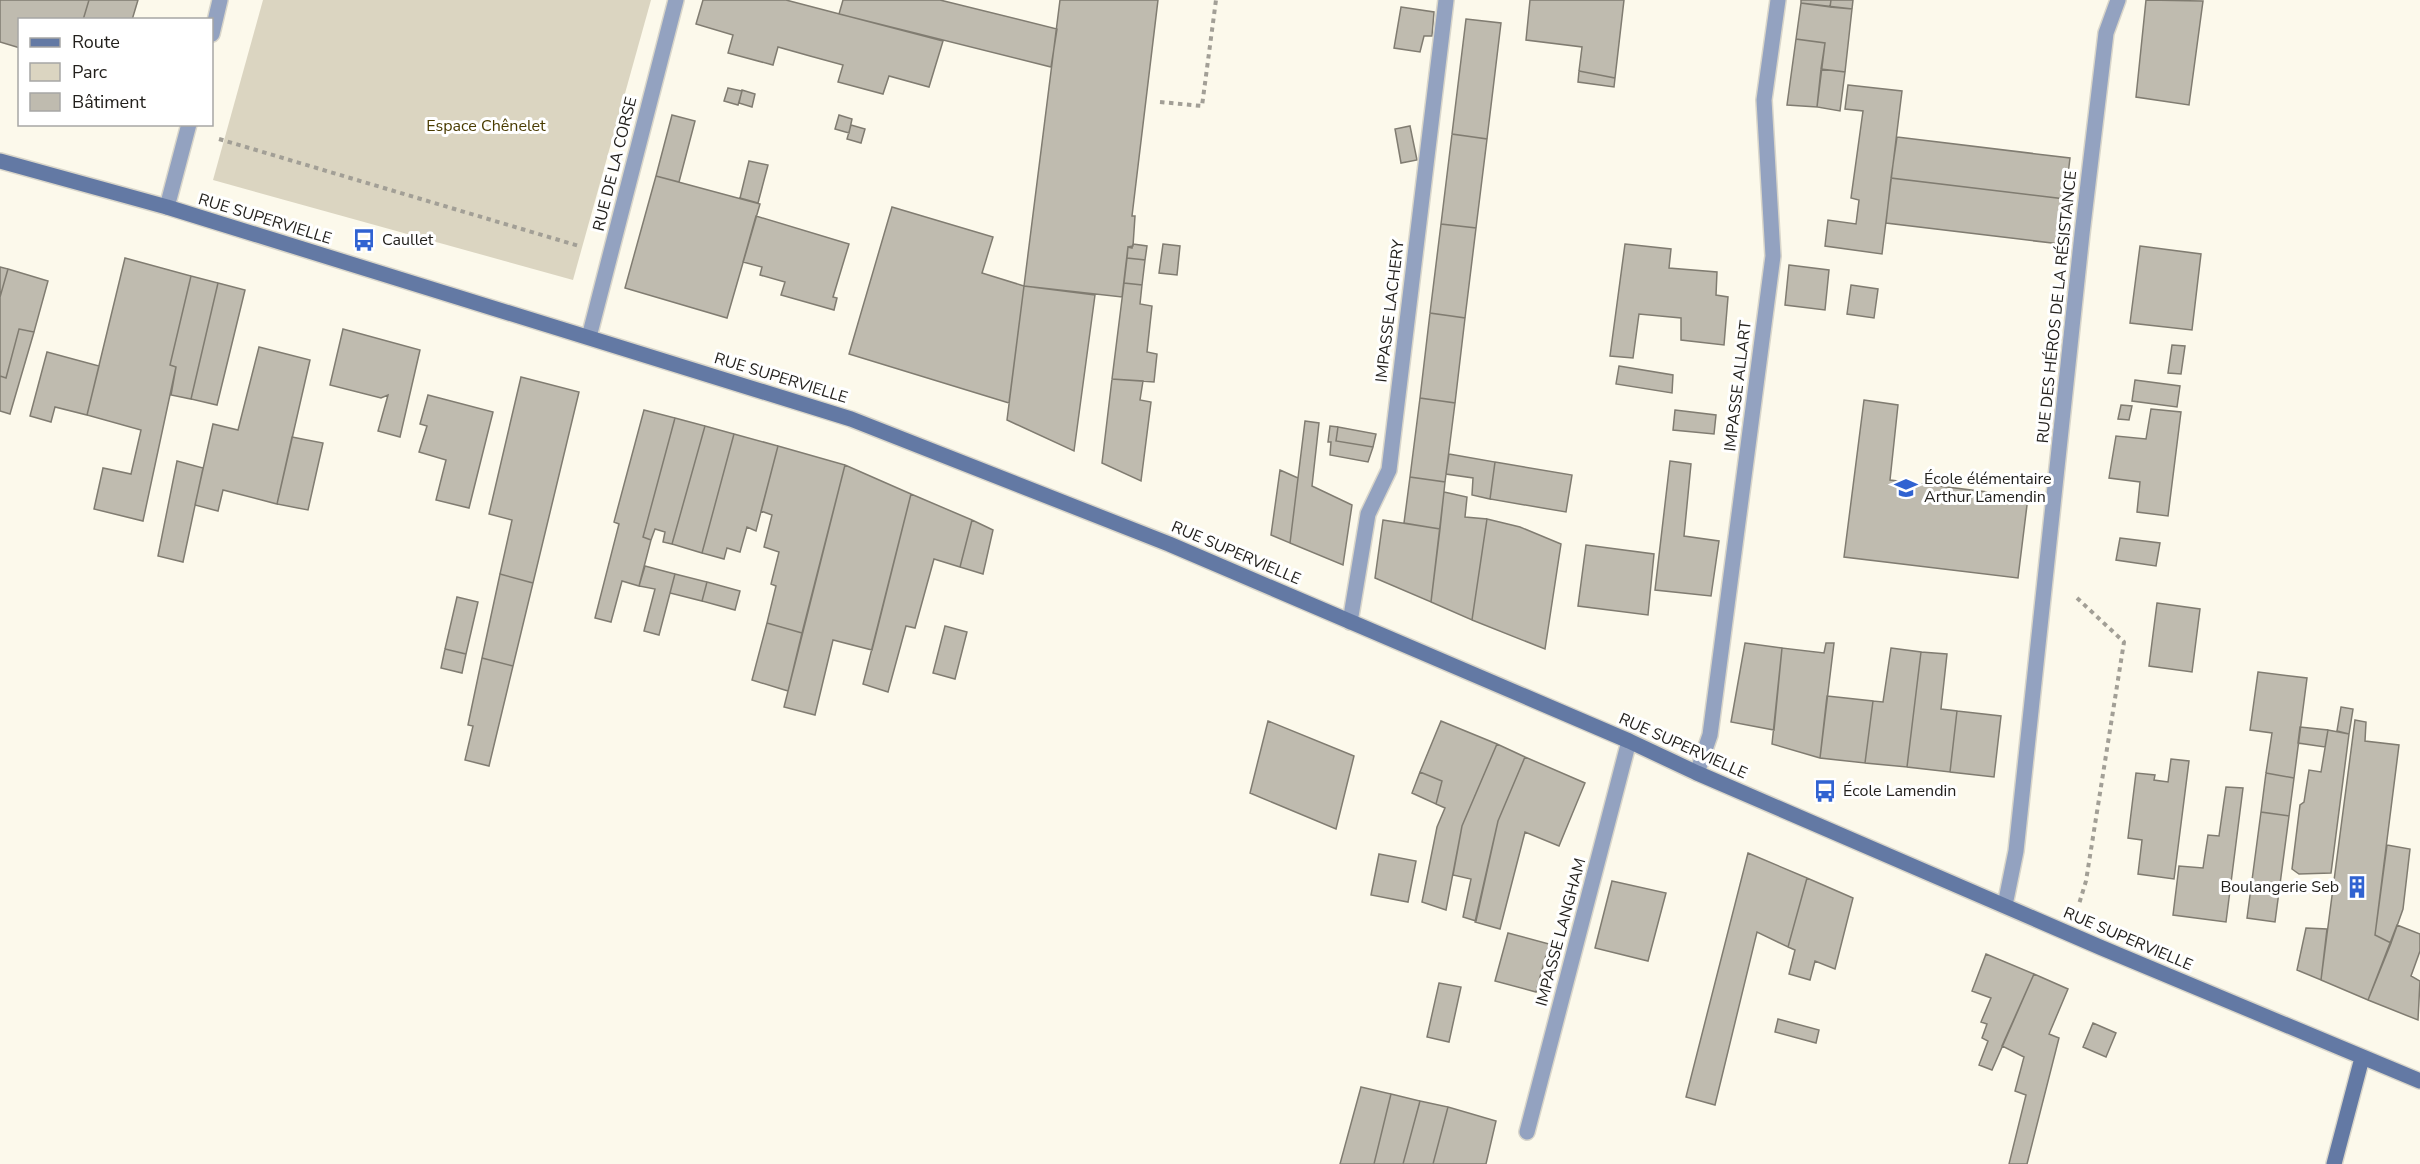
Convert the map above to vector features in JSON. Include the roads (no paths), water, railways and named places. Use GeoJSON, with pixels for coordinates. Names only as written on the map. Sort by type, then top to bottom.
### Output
{"type":"FeatureCollection","features":[{"type":"Feature","properties":{"kind":"main road","name":"RUE SUPERVIELLE"},"geometry":{"type":"LineString","coordinates":[[0,161],[166,207],[851,418],[1168,544],[1629,741],[1697,773],[2070,934],[2420,1081]]}},
{"type":"Feature","properties":{"kind":"main road"},"geometry":{"type":"LineString","coordinates":[[2334,1164],[2362,1058]]}},
{"type":"Feature","properties":{"kind":"street"},"geometry":{"type":"LineString","coordinates":[[213,30],[220,0]]}},
{"type":"Feature","properties":{"kind":"street","name":"RUE DE LA CORSE"},"geometry":{"type":"LineString","coordinates":[[590,337],[676,0]]}},
{"type":"Feature","properties":{"kind":"street","name":"IMPASSE LACHERY"},"geometry":{"type":"LineString","coordinates":[[1350,622],[1368,514],[1389,470],[1446,0]]}},
{"type":"Feature","properties":{"kind":"street","name":"IMPASSE ALLART"},"geometry":{"type":"LineString","coordinates":[[1697,773],[1710,735],[1773,256],[1764,100],[1778,0]]}},
{"type":"Feature","properties":{"kind":"street","name":"RUE DES HÉROS DE LA RÉSISTANCE"},"geometry":{"type":"LineString","coordinates":[[2005,905],[2016,851],[2106,33],[2118,0]]}},
{"type":"Feature","properties":{"kind":"street"},"geometry":{"type":"LineString","coordinates":[[166,207],[188,126]]}},
{"type":"Feature","properties":{"kind":"street","name":"IMPASSE LANGHAM"},"geometry":{"type":"LineString","coordinates":[[1527,1132],[1629,741]]}},
{"type":"Feature","properties":{"kind":"place","name":"Caullet"},"geometry":{"type":"Point","coordinates":[364,240]}},
{"type":"Feature","properties":{"kind":"place","name":"École élémentaire Arthur Lamendin"},"geometry":{"type":"Point","coordinates":[1906,488]}},
{"type":"Feature","properties":{"kind":"place","name":"École Lamendin"},"geometry":{"type":"Point","coordinates":[1825,791]}},
{"type":"Feature","properties":{"kind":"place","name":"Boulangerie Seb"},"geometry":{"type":"Point","coordinates":[2357,887]}},
{"type":"Feature","properties":{"kind":"park label","name":"Espace Chênelet"},"geometry":{"type":"Point","coordinates":[486,126]}}]}
